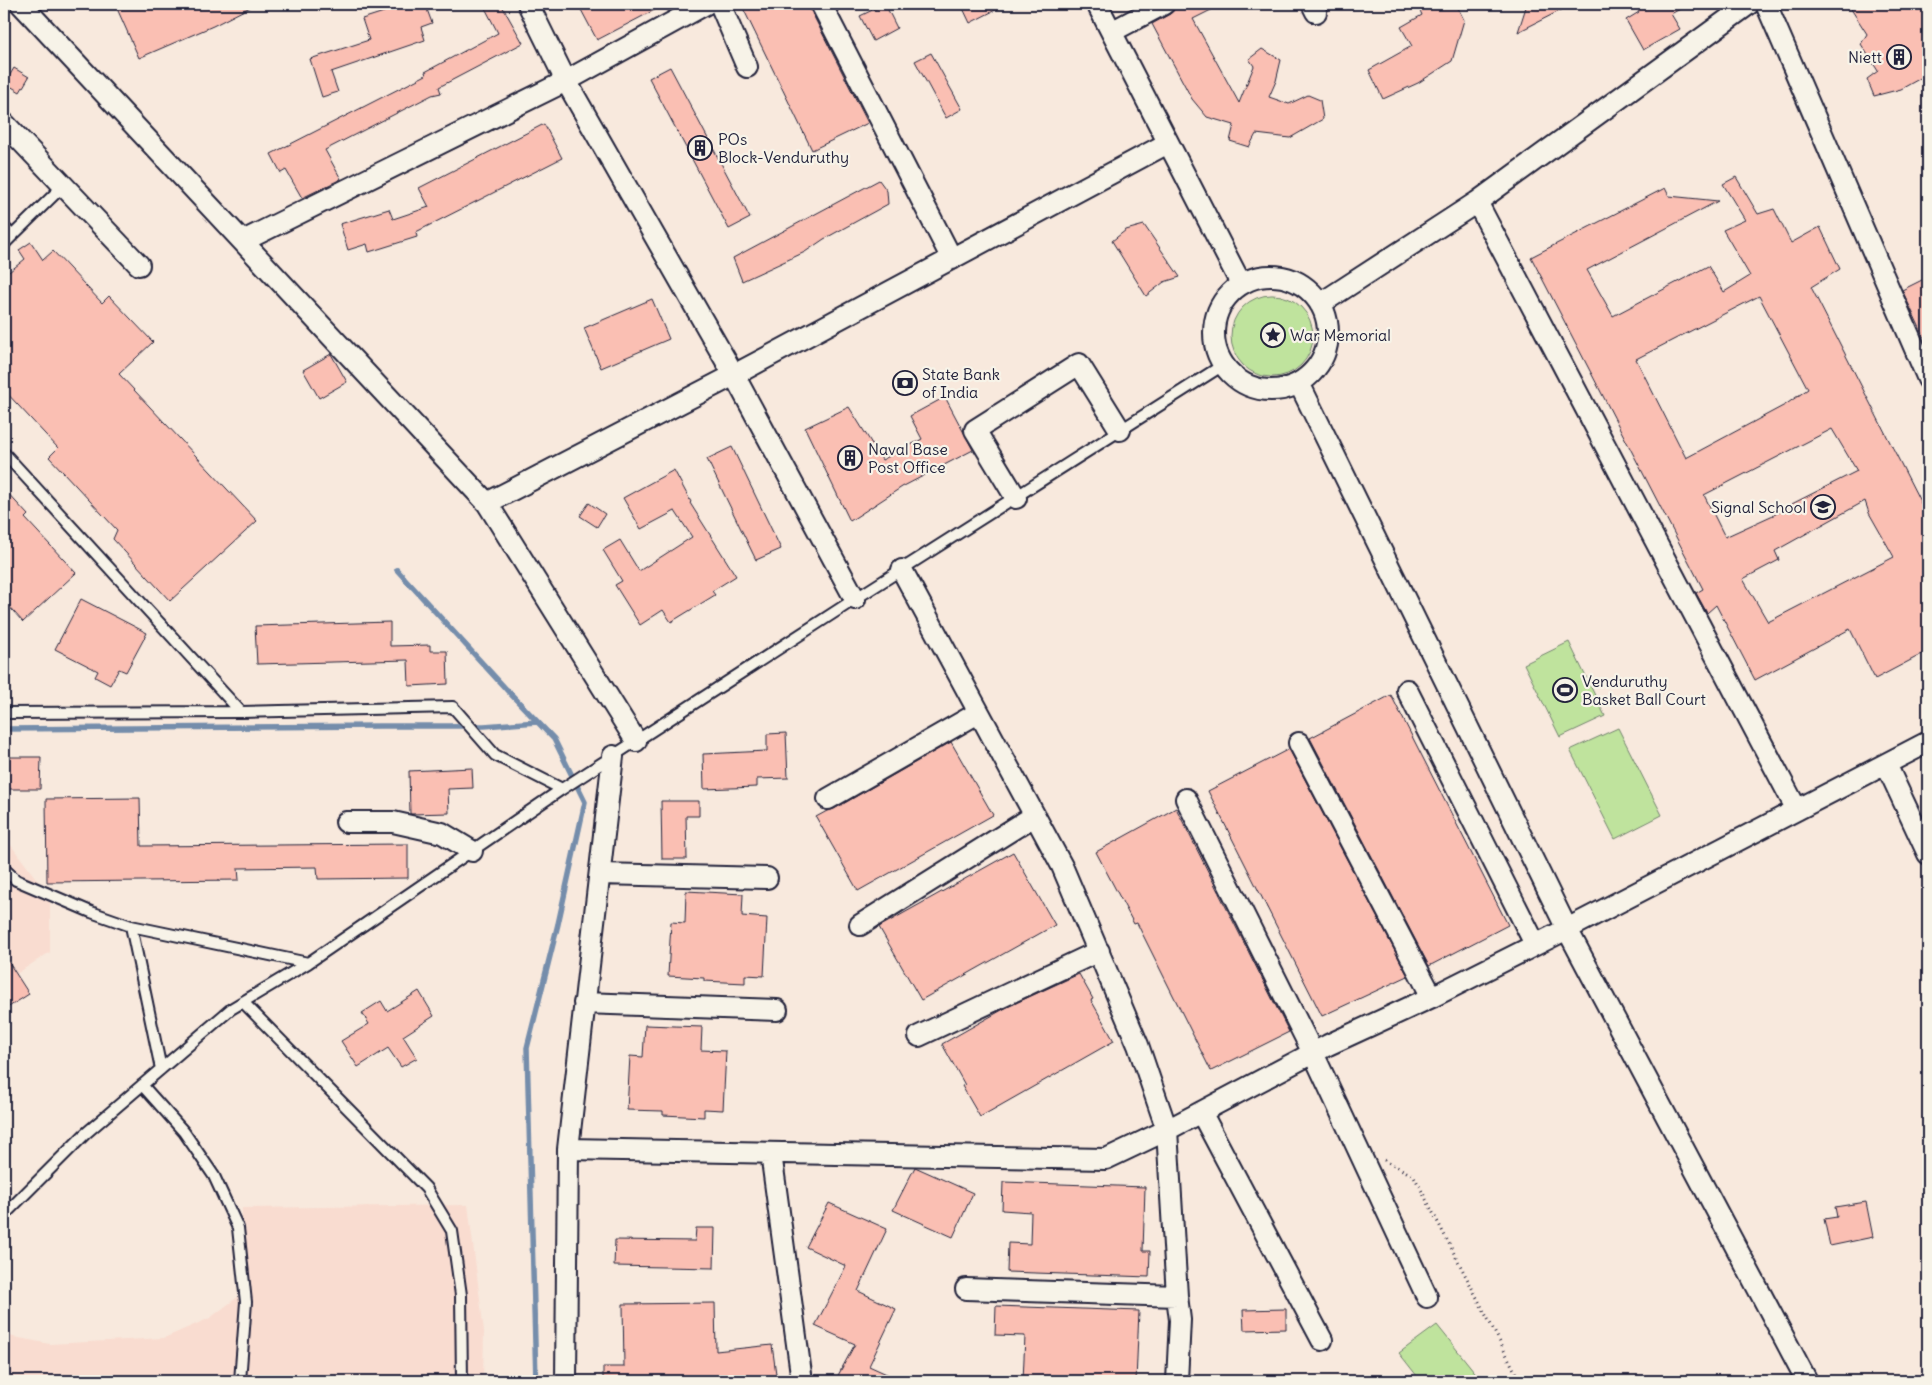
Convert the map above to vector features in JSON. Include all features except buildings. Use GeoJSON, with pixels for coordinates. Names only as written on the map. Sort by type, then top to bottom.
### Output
{"type":"FeatureCollection","features":[{"type":"Feature","properties":{"kind":"street"},"geometry":{"type":"LineString","coordinates":[[21,4],[487,502],[636,740]]}},
{"type":"Feature","properties":{"kind":"street"},"geometry":{"type":"LineString","coordinates":[[528,4],[566,80],[734,375],[855,599]]}},
{"type":"Feature","properties":{"kind":"street"},"geometry":{"type":"LineString","coordinates":[[243,241],[566,80],[706,4]]}},
{"type":"Feature","properties":{"kind":"street"},"geometry":{"type":"LineString","coordinates":[[720,4],[747,67]]}},
{"type":"Feature","properties":{"kind":"street"},"geometry":{"type":"LineString","coordinates":[[820,4],[952,259]]}},
{"type":"Feature","properties":{"kind":"street"},"geometry":{"type":"LineString","coordinates":[[1097,4],[1241,284]]}},
{"type":"Feature","properties":{"kind":"street"},"geometry":{"type":"LineString","coordinates":[[1112,31],[1164,4]]}},
{"type":"Feature","properties":{"kind":"street"},"geometry":{"type":"LineString","coordinates":[[1320,304],[1477,202],[1749,4]]}},
{"type":"Feature","properties":{"kind":"street"},"geometry":{"type":"LineString","coordinates":[[1766,4],[1928,379]]}},
{"type":"Feature","properties":{"kind":"street"},"geometry":{"type":"LineString","coordinates":[[4,123],[139,265]]}},
{"type":"Feature","properties":{"kind":"street"},"geometry":{"type":"LineString","coordinates":[[487,502],[734,375],[1168,143]]}},
{"type":"Feature","properties":{"kind":"street"},"geometry":{"type":"LineString","coordinates":[[1477,202],[1797,810]]}},
{"type":"Feature","properties":{"kind":"street"},"geometry":{"type":"LineString","coordinates":[[1276,276],[1293,280],[1309,290],[1320,304],[1327,321],[1328,339],[1323,356],[1313,372],[1299,383],[1283,389],[1266,390],[1249,387],[1234,378],[1223,365],[1215,348],[1213,330],[1217,312],[1227,296],[1241,284],[1258,277],[1276,276]]}},
{"type":"Feature","properties":{"kind":"street"},"geometry":{"type":"LineString","coordinates":[[1016,498],[974,430],[1079,364],[1120,430]]}},
{"type":"Feature","properties":{"kind":"street"},"geometry":{"type":"LineString","coordinates":[[1299,383],[1567,928],[1808,1381]]}},
{"type":"Feature","properties":{"kind":"street"},"geometry":{"type":"LineString","coordinates":[[902,570],[1062,866],[1138,1045],[1167,1130],[1180,1320],[1177,1381]]}},
{"type":"Feature","properties":{"kind":"street"},"geometry":{"type":"LineString","coordinates":[[1408,690],[1535,944]]}},
{"type":"Feature","properties":{"kind":"street"},"geometry":{"type":"LineString","coordinates":[[828,799],[978,713]]}},
{"type":"Feature","properties":{"kind":"street"},"geometry":{"type":"LineString","coordinates":[[568,1149],[1106,1160],[1313,1053],[1432,997],[1928,742]]}},
{"type":"Feature","properties":{"kind":"street"},"geometry":{"type":"LineString","coordinates":[[1299,743],[1432,997]]}},
{"type":"Feature","properties":{"kind":"street"},"geometry":{"type":"LineString","coordinates":[[566,1381],[568,1149],[613,756]]}},
{"type":"Feature","properties":{"kind":"street"},"geometry":{"type":"LineString","coordinates":[[1886,764],[1928,854]]}},
{"type":"Feature","properties":{"kind":"street"},"geometry":{"type":"LineString","coordinates":[[1186,799],[1313,1053],[1427,1297]]}},
{"type":"Feature","properties":{"kind":"street"},"geometry":{"type":"LineString","coordinates":[[860,924],[1034,816]]}},
{"type":"Feature","properties":{"kind":"street"},"geometry":{"type":"LineString","coordinates":[[346,822],[393,822],[442,833],[472,851]]}},
{"type":"Feature","properties":{"kind":"street"},"geometry":{"type":"LineString","coordinates":[[600,874],[767,878]]}},
{"type":"Feature","properties":{"kind":"street"},"geometry":{"type":"LineString","coordinates":[[919,1036],[1098,951]]}},
{"type":"Feature","properties":{"kind":"street"},"geometry":{"type":"LineString","coordinates":[[584,1003],[777,1010]]}},
{"type":"Feature","properties":{"kind":"street"},"geometry":{"type":"LineString","coordinates":[[1201,1112],[1322,1340]]}},
{"type":"Feature","properties":{"kind":"street"},"geometry":{"type":"LineString","coordinates":[[771,1153],[802,1381]]}},
{"type":"Feature","properties":{"kind":"street"},"geometry":{"type":"LineString","coordinates":[[966,1289],[1177,1296]]}},
{"type":"Feature","properties":{"kind":"lane"},"geometry":{"type":"LineString","coordinates":[[4,244],[64,185]]}},
{"type":"Feature","properties":{"kind":"lane"},"geometry":{"type":"LineString","coordinates":[[4,227],[12,236]]}},
{"type":"Feature","properties":{"kind":"lane"},"geometry":{"type":"LineString","coordinates":[[4,1215],[85,1134],[231,1009],[308,963],[636,740],[1223,365]]}},
{"type":"Feature","properties":{"kind":"lane"},"geometry":{"type":"LineString","coordinates":[[4,453],[241,712]]}},
{"type":"Feature","properties":{"kind":"lane"},"geometry":{"type":"LineString","coordinates":[[4,713],[241,712],[453,707],[495,755],[566,787]]}},
{"type":"Feature","properties":{"kind":"lane"},"geometry":{"type":"LineString","coordinates":[[4,869],[16,880],[131,926],[308,963]]}},
{"type":"Feature","properties":{"kind":"lane"},"geometry":{"type":"LineString","coordinates":[[131,926],[161,1069]]}},
{"type":"Feature","properties":{"kind":"lane"},"geometry":{"type":"LineString","coordinates":[[243,1002],[426,1188],[452,1231],[461,1295],[462,1381]]}},
{"type":"Feature","properties":{"kind":"lane"},"geometry":{"type":"LineString","coordinates":[[142,1085],[184,1132],[214,1176],[238,1228],[246,1302],[240,1381]]}},
{"type":"Feature","properties":{"kind":"path"},"geometry":{"type":"LineString","coordinates":[[1383,1160],[1414,1176],[1520,1381]]}},
{"type":"Feature","properties":{"kind":"shaded area"},"geometry":{"type":"Polygon","coordinates":[[[4,836],[50,897],[50,952],[4,982],[4,836]]]}},
{"type":"Feature","properties":{"kind":"shaded area"},"geometry":{"type":"Polygon","coordinates":[[[468,1205],[484,1331],[483,1381],[4,1381],[4,1335],[50,1344],[164,1338],[210,1318],[239,1296],[242,1208],[468,1205]]]}},
{"type":"Feature","properties":{"kind":"green space"},"geometry":{"type":"Polygon","coordinates":[[[1272,295],[1288,298],[1301,307],[1310,320],[1313,336],[1310,352],[1301,365],[1288,374],[1272,377],[1256,374],[1243,365],[1234,352],[1231,336],[1234,320],[1243,307],[1256,298],[1272,295]]]}},
{"type":"Feature","properties":{"kind":"green space","name":"Venduruthy Basket Ball Court"},"geometry":{"type":"Polygon","coordinates":[[[1569,642],[1605,716],[1560,737],[1524,664],[1569,642]]]}},
{"type":"Feature","properties":{"kind":"green space"},"geometry":{"type":"Polygon","coordinates":[[[1618,728],[1662,815],[1615,839],[1570,750],[1618,728]]]}},
{"type":"Feature","properties":{"kind":"green space"},"geometry":{"type":"Polygon","coordinates":[[[1437,1325],[1482,1381],[1421,1381],[1399,1353],[1437,1325]]]}},
{"type":"Feature","properties":{"kind":"waterway"},"geometry":{"type":"LineString","coordinates":[[397,570],[554,739],[585,802],[558,924],[527,1048],[536,1381]]}},
{"type":"Feature","properties":{"kind":"waterway"},"geometry":{"type":"LineString","coordinates":[[4,729],[484,726],[537,722]]}},
{"type":"Feature","properties":{"kind":"place","name":"Niett"},"geometry":{"type":"Point","coordinates":[1899,57]}},
{"type":"Feature","properties":{"kind":"place","name":"POs Block-Venduruthy"},"geometry":{"type":"Point","coordinates":[700,148]}},
{"type":"Feature","properties":{"kind":"place","name":"War Memorial"},"geometry":{"type":"Point","coordinates":[1273,335]}},
{"type":"Feature","properties":{"kind":"place","name":"State Bank of India"},"geometry":{"type":"Point","coordinates":[905,383]}},
{"type":"Feature","properties":{"kind":"place","name":"Naval Base Post Office"},"geometry":{"type":"Point","coordinates":[850,458]}},
{"type":"Feature","properties":{"kind":"place","name":"Signal School"},"geometry":{"type":"Point","coordinates":[1823,507]}},
{"type":"Feature","properties":{"kind":"place","name":"Venduruthy Basket Ball Court"},"geometry":{"type":"Point","coordinates":[1565,690]}}]}
